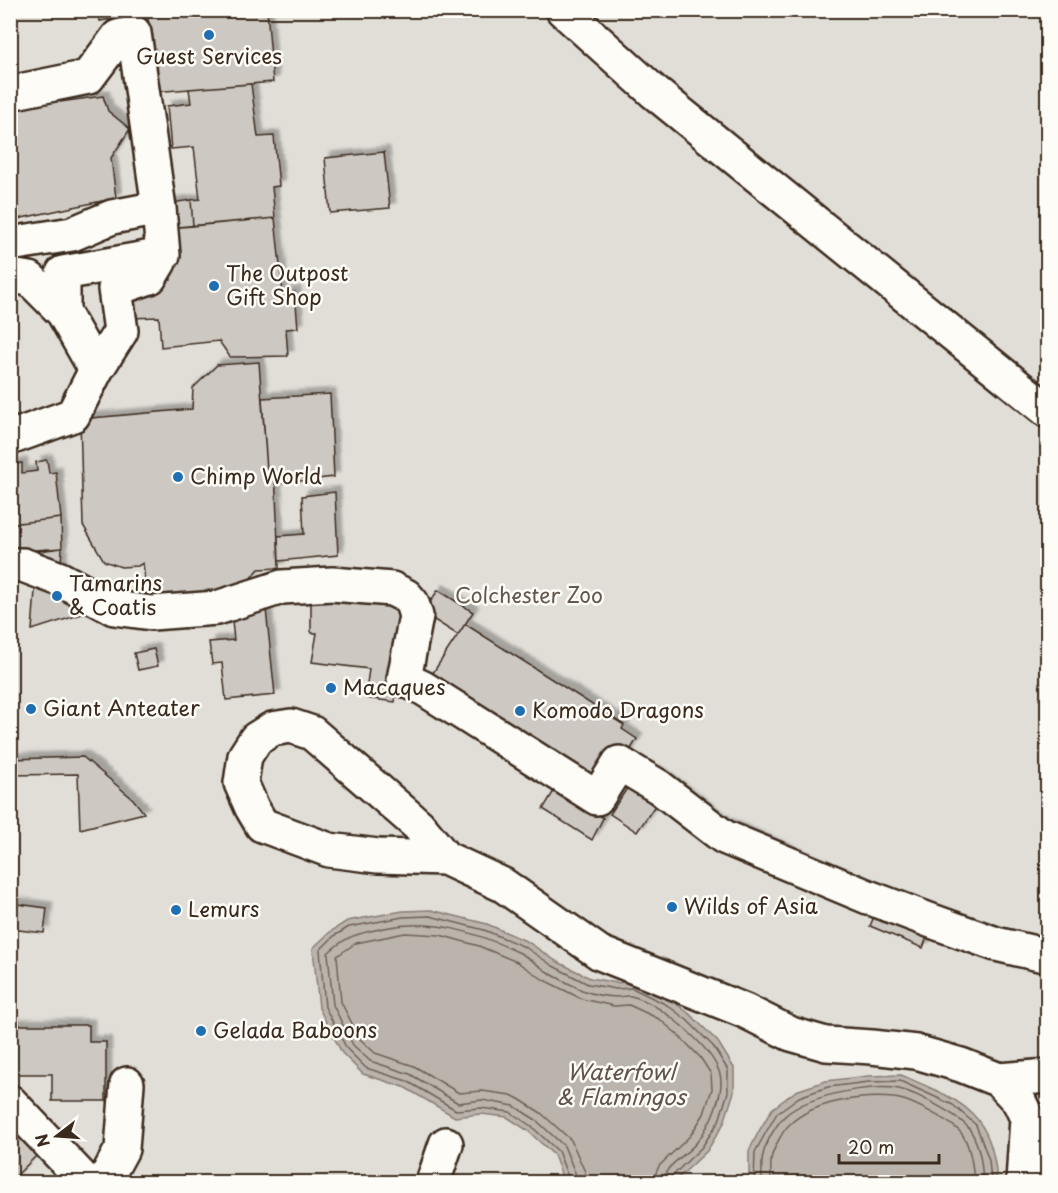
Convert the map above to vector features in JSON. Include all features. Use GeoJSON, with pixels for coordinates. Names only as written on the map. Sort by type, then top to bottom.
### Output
{"type":"FeatureCollection","features":[{"type":"Feature","properties":{"kind":"street"},"geometry":{"type":"LineString","coordinates":[[563,10],[654,93],[1047,411]]}},
{"type":"Feature","properties":{"kind":"street"},"geometry":{"type":"LineString","coordinates":[[10,438],[73,415],[96,369],[125,325],[115,289],[150,277],[164,255],[145,61],[134,33],[118,37],[88,77],[12,85]]}},
{"type":"Feature","properties":{"kind":"street"},"geometry":{"type":"LineString","coordinates":[[29,244],[72,234],[112,217],[159,207]]}},
{"type":"Feature","properties":{"kind":"street"},"geometry":{"type":"LineString","coordinates":[[29,244],[63,273],[63,312]]}},
{"type":"Feature","properties":{"kind":"street"},"geometry":{"type":"LineString","coordinates":[[63,273],[164,255]]}},
{"type":"Feature","properties":{"kind":"street"},"geometry":{"type":"LineString","coordinates":[[10,276],[30,279],[63,312],[96,369]]}},
{"type":"Feature","properties":{"kind":"street"},"geometry":{"type":"LineString","coordinates":[[10,565],[23,565],[60,579],[114,608],[152,613],[217,608],[282,587],[332,585],[392,589],[406,596],[412,603],[416,616],[404,679],[423,688],[597,798],[619,764],[659,787],[724,837],[929,920],[996,944],[1047,956]]}},
{"type":"Feature","properties":{"kind":"street"},"geometry":{"type":"LineString","coordinates":[[445,858],[418,825],[312,733],[291,726],[273,729],[256,739],[245,756],[241,783],[262,825],[329,850],[378,856],[445,858],[503,885],[600,953],[746,1011],[791,1034],[826,1044],[916,1052],[961,1065],[999,1080],[1019,1101],[1027,1118],[1024,1182]]}},
{"type":"Feature","properties":{"kind":"street"},"geometry":{"type":"LineString","coordinates":[[999,1080],[1047,1076]]}},
{"type":"Feature","properties":{"kind":"street"},"geometry":{"type":"LineString","coordinates":[[104,1182],[122,1149],[127,1084]]}},
{"type":"Feature","properties":{"kind":"street"},"geometry":{"type":"LineString","coordinates":[[10,1102],[86,1182]]}},
{"type":"Feature","properties":{"kind":"street"},"geometry":{"type":"LineString","coordinates":[[1024,1182],[1031,1146],[1047,1125]]}},
{"type":"Feature","properties":{"kind":"street"},"geometry":{"type":"LineString","coordinates":[[433,1182],[446,1144]]}},
{"type":"Feature","properties":{"kind":"green space","name":"Colchester Zoo"},"geometry":{"type":"Polygon","coordinates":[[[10,11],[1047,11],[1047,1182],[11,1182],[10,11]]]}},
{"type":"Feature","properties":{"kind":"water","name":"Waterfowl & Flamingos"},"geometry":{"type":"Polygon","coordinates":[[[431,910],[487,924],[528,942],[556,961],[590,978],[617,983],[633,981],[670,999],[691,1015],[718,1042],[734,1068],[734,1092],[724,1123],[707,1151],[674,1182],[564,1182],[554,1155],[527,1130],[507,1117],[481,1114],[455,1117],[404,1087],[363,1074],[342,1053],[319,1008],[313,948],[330,932],[347,921],[403,911],[431,910]]]}},
{"type":"Feature","properties":{"kind":"water"},"geometry":{"type":"Polygon","coordinates":[[[901,1075],[941,1093],[970,1111],[980,1123],[988,1139],[994,1158],[997,1182],[749,1182],[749,1151],[759,1131],[772,1109],[796,1091],[826,1081],[901,1075]]]}},
{"type":"Feature","properties":{"kind":"building"},"geometry":{"type":"Polygon","coordinates":[[[99,10],[164,10],[100,21],[99,10]]]}},
{"type":"Feature","properties":{"kind":"building","name":"Guest Services"},"geometry":{"type":"Polygon","coordinates":[[[196,10],[267,10],[273,82],[154,92],[148,17],[196,13],[196,10]]]}},
{"type":"Feature","properties":{"kind":"building","name":"The Outpost Gift Shop"},"geometry":{"type":"Polygon","coordinates":[[[251,84],[258,137],[274,136],[279,186],[272,187],[275,218],[193,226],[191,200],[200,199],[194,147],[171,149],[167,106],[191,103],[189,89],[251,84]]]}},
{"type":"Feature","properties":{"kind":"building"},"geometry":{"type":"Polygon","coordinates":[[[103,96],[108,111],[130,129],[111,158],[116,198],[17,219],[10,188],[10,108],[56,98],[60,102],[103,96]]]}},
{"type":"Feature","properties":{"kind":"building"},"geometry":{"type":"Polygon","coordinates":[[[384,152],[390,208],[330,213],[325,158],[384,152]]]}},
{"type":"Feature","properties":{"kind":"building"},"geometry":{"type":"Polygon","coordinates":[[[191,200],[193,226],[167,228],[165,204],[191,200]]]}},
{"type":"Feature","properties":{"kind":"building","name":"The Outpost Gift Shop"},"geometry":{"type":"Polygon","coordinates":[[[275,218],[283,294],[295,292],[298,328],[286,329],[288,356],[230,357],[219,341],[161,347],[159,317],[129,318],[126,291],[147,283],[171,280],[167,228],[275,218]]]}},
{"type":"Feature","properties":{"kind":"building","name":"Chimp World"},"geometry":{"type":"Polygon","coordinates":[[[259,362],[267,470],[275,470],[279,568],[259,569],[236,594],[147,601],[143,563],[138,566],[121,567],[104,561],[83,525],[80,419],[192,409],[193,388],[217,365],[259,362]]]}},
{"type":"Feature","properties":{"kind":"building"},"geometry":{"type":"Polygon","coordinates":[[[330,394],[334,477],[275,484],[275,470],[267,470],[262,398],[330,394]]]}},
{"type":"Feature","properties":{"kind":"building"},"geometry":{"type":"Polygon","coordinates":[[[47,460],[49,473],[56,472],[61,518],[10,524],[10,465],[22,463],[22,473],[37,471],[36,462],[47,460]]]}},
{"type":"Feature","properties":{"kind":"building"},"geometry":{"type":"Polygon","coordinates":[[[335,492],[338,555],[279,561],[278,536],[304,534],[302,496],[335,492]]]}},
{"type":"Feature","properties":{"kind":"building"},"geometry":{"type":"Polygon","coordinates":[[[61,518],[62,548],[10,552],[10,524],[61,518]]]}},
{"type":"Feature","properties":{"kind":"building","name":"Tamarins & Coatis"},"geometry":{"type":"Polygon","coordinates":[[[62,548],[60,579],[101,608],[32,630],[38,551],[62,548]]]}},
{"type":"Feature","properties":{"kind":"building"},"geometry":{"type":"Polygon","coordinates":[[[438,590],[473,612],[458,635],[423,613],[438,590]]]}},
{"type":"Feature","properties":{"kind":"building"},"geometry":{"type":"Polygon","coordinates":[[[386,593],[409,605],[395,702],[365,698],[369,669],[312,662],[317,633],[311,633],[311,600],[386,593]]]}},
{"type":"Feature","properties":{"kind":"building"},"geometry":{"type":"Polygon","coordinates":[[[266,609],[275,695],[226,700],[222,663],[212,664],[209,642],[234,640],[231,612],[266,609]]]}},
{"type":"Feature","properties":{"kind":"building","name":"Komodo Dragons"},"geometry":{"type":"Polygon","coordinates":[[[465,624],[624,725],[622,729],[637,739],[603,795],[417,697],[465,624]]]}},
{"type":"Feature","properties":{"kind":"building"},"geometry":{"type":"Polygon","coordinates":[[[154,649],[158,666],[138,670],[134,653],[154,649]]]}},
{"type":"Feature","properties":{"kind":"building"},"geometry":{"type":"Polygon","coordinates":[[[83,757],[133,799],[144,813],[80,829],[78,774],[10,775],[10,759],[83,757]]]}},
{"type":"Feature","properties":{"kind":"building"},"geometry":{"type":"Polygon","coordinates":[[[629,761],[661,775],[726,824],[869,888],[865,904],[816,887],[719,844],[712,835],[660,798],[637,832],[610,814],[628,787],[618,781],[629,761]]]}},
{"type":"Feature","properties":{"kind":"building"},"geometry":{"type":"Polygon","coordinates":[[[557,786],[603,818],[592,840],[543,809],[557,786]]]}},
{"type":"Feature","properties":{"kind":"building"},"geometry":{"type":"Polygon","coordinates":[[[10,903],[47,908],[44,933],[10,929],[10,903]]]}},
{"type":"Feature","properties":{"kind":"building"},"geometry":{"type":"Polygon","coordinates":[[[877,909],[931,926],[923,948],[870,926],[877,909]]]}},
{"type":"Feature","properties":{"kind":"building"},"geometry":{"type":"Polygon","coordinates":[[[10,1025],[89,1025],[89,1042],[106,1042],[106,1101],[52,1101],[52,1074],[10,1074],[10,1025]]]}},
{"type":"Feature","properties":{"kind":"building"},"geometry":{"type":"Polygon","coordinates":[[[21,1134],[39,1153],[10,1182],[10,1144],[21,1134]]]}},
{"type":"Feature","properties":{"kind":"place","name":"Guest Services"},"geometry":{"type":"Point","coordinates":[209,35]}},
{"type":"Feature","properties":{"kind":"place","name":"The Outpost Gift Shop"},"geometry":{"type":"Point","coordinates":[214,286]}},
{"type":"Feature","properties":{"kind":"place","name":"Chimp World"},"geometry":{"type":"Point","coordinates":[178,477]}},
{"type":"Feature","properties":{"kind":"place","name":"Tamarins & Coatis"},"geometry":{"type":"Point","coordinates":[57,596]}},
{"type":"Feature","properties":{"kind":"place","name":"Macaques"},"geometry":{"type":"Point","coordinates":[331,688]}},
{"type":"Feature","properties":{"kind":"place","name":"Giant Anteater"},"geometry":{"type":"Point","coordinates":[31,709]}},
{"type":"Feature","properties":{"kind":"place","name":"Komodo Dragons"},"geometry":{"type":"Point","coordinates":[520,711]}},
{"type":"Feature","properties":{"kind":"place","name":"Wilds of Asia"},"geometry":{"type":"Point","coordinates":[672,907]}},
{"type":"Feature","properties":{"kind":"place","name":"Lemurs"},"geometry":{"type":"Point","coordinates":[176,910]}},
{"type":"Feature","properties":{"kind":"place","name":"Gelada Baboons"},"geometry":{"type":"Point","coordinates":[201,1031]}}]}
